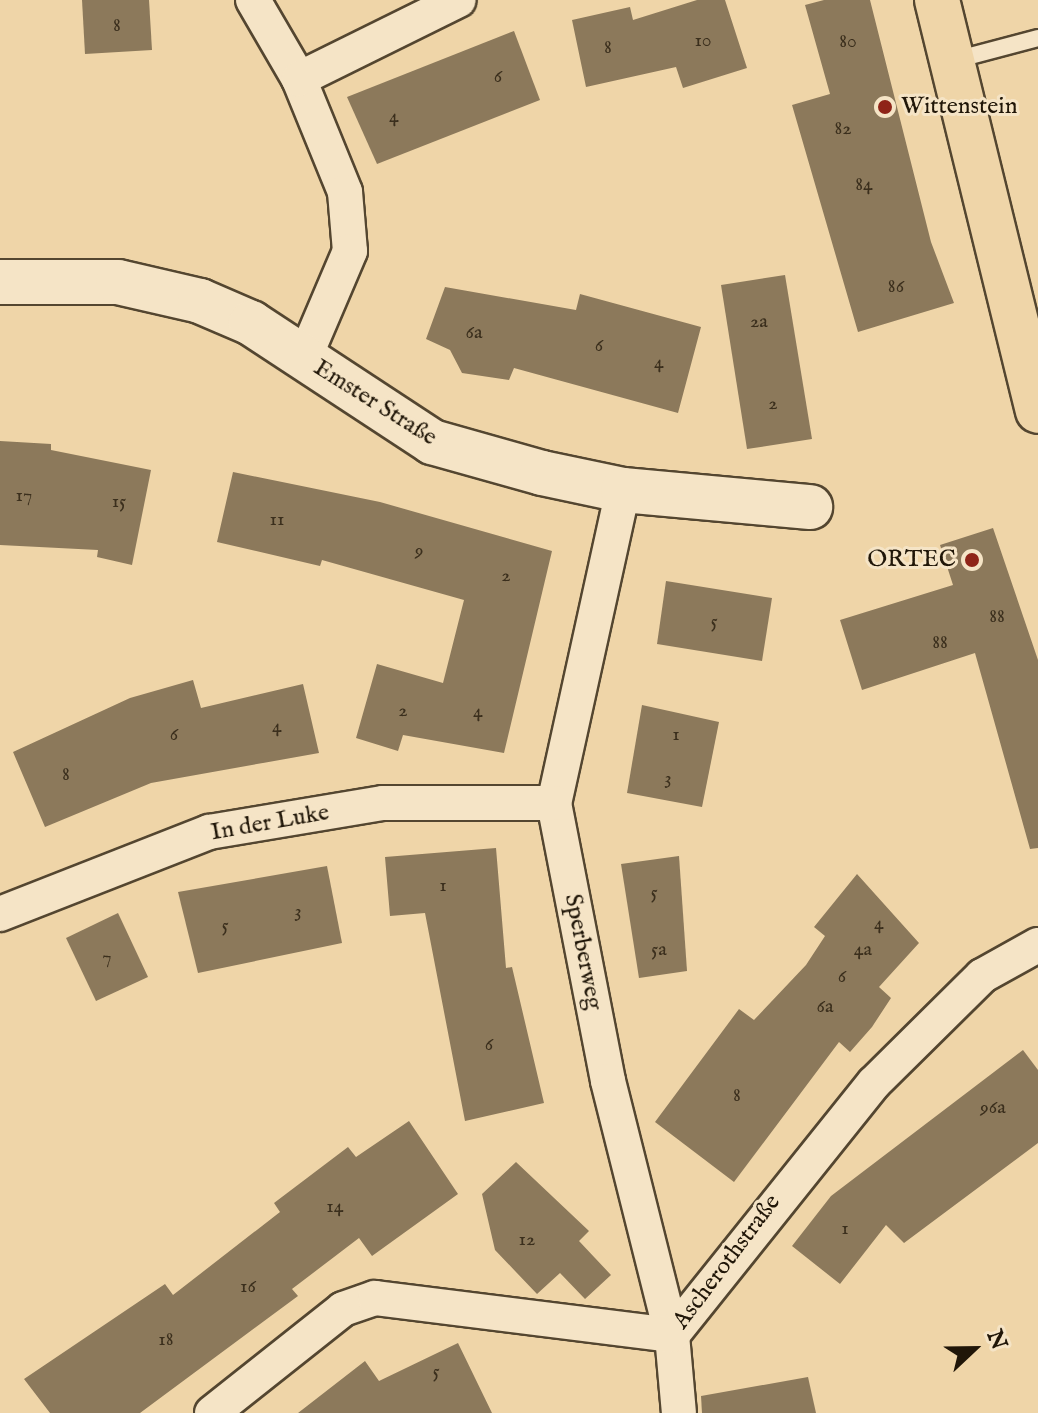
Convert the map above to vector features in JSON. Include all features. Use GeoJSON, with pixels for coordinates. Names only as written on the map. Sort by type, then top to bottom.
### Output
{"type":"FeatureCollection","features":[{"type":"Feature","properties":{"kind":"main road"},"geometry":{"type":"LineString","coordinates":[[937,0],[1038,411]]}},
{"type":"Feature","properties":{"kind":"street"},"geometry":{"type":"LineString","coordinates":[[253,0],[299,79],[345,192],[350,251],[304,359]]}},
{"type":"Feature","properties":{"kind":"street"},"geometry":{"type":"LineString","coordinates":[[299,79],[459,0]]}},
{"type":"Feature","properties":{"kind":"street","name":"Emster Straße"},"geometry":{"type":"LineString","coordinates":[[0,282],[118,282],[200,301],[304,359],[432,442],[623,490],[810,507]]}},
{"type":"Feature","properties":{"kind":"street","name":"Sperberweg"},"geometry":{"type":"LineString","coordinates":[[623,490],[554,803],[608,1081],[672,1335],[677,1398]]}},
{"type":"Feature","properties":{"kind":"street","name":"In der Luke"},"geometry":{"type":"LineString","coordinates":[[0,914],[209,832],[383,803],[554,803]]}},
{"type":"Feature","properties":{"kind":"street","name":"Ascherothstraße"},"geometry":{"type":"LineString","coordinates":[[212,1413],[343,1309],[375,1298],[672,1335],[874,1083],[982,976],[1038,945]]}},
{"type":"Feature","properties":{"kind":"street"},"geometry":{"type":"LineString","coordinates":[[653,1413],[677,1398]]}},
{"type":"Feature","properties":{"kind":"lane"},"geometry":{"type":"LineString","coordinates":[[954,61],[1038,38]]}},
{"type":"Feature","properties":{"kind":"building"},"geometry":{"type":"Polygon","coordinates":[[[82,0],[149,0],[152,50],[85,54],[82,0]]]}},
{"type":"Feature","properties":{"kind":"building"},"geometry":{"type":"Polygon","coordinates":[[[697,0],[725,0],[747,68],[683,88],[676,67],[586,87],[572,20],[630,7],[633,20],[697,0]]]}},
{"type":"Feature","properties":{"kind":"building"},"geometry":{"type":"Polygon","coordinates":[[[824,0],[870,0],[931,242],[954,303],[858,332],[792,105],[830,94],[805,5],[824,0]]]}},
{"type":"Feature","properties":{"kind":"building"},"geometry":{"type":"Polygon","coordinates":[[[514,31],[540,100],[377,164],[347,97],[514,31]]]}},
{"type":"Feature","properties":{"kind":"building"},"geometry":{"type":"Polygon","coordinates":[[[785,275],[812,439],[747,449],[721,285],[785,275]]]}},
{"type":"Feature","properties":{"kind":"building"},"geometry":{"type":"Polygon","coordinates":[[[445,287],[576,310],[580,294],[701,327],[678,413],[514,368],[509,380],[462,373],[450,350],[426,339],[445,287]]]}},
{"type":"Feature","properties":{"kind":"building"},"geometry":{"type":"Polygon","coordinates":[[[0,441],[51,444],[51,450],[151,470],[132,565],[97,557],[98,550],[0,545],[0,441]]]}},
{"type":"Feature","properties":{"kind":"building"},"geometry":{"type":"Polygon","coordinates":[[[233,472],[380,502],[552,551],[504,753],[403,735],[398,751],[356,738],[377,664],[443,683],[464,600],[322,560],[320,566],[217,542],[233,472]]]}},
{"type":"Feature","properties":{"kind":"building"},"geometry":{"type":"Polygon","coordinates":[[[993,528],[1038,660],[1038,848],[1030,849],[975,653],[862,690],[840,620],[953,585],[940,545],[993,528]]]}},
{"type":"Feature","properties":{"kind":"building"},"geometry":{"type":"Polygon","coordinates":[[[666,581],[772,598],[762,661],[657,644],[666,581]]]}},
{"type":"Feature","properties":{"kind":"building"},"geometry":{"type":"Polygon","coordinates":[[[193,680],[201,708],[303,684],[319,753],[151,783],[45,827],[13,752],[130,698],[193,680]]]}},
{"type":"Feature","properties":{"kind":"building"},"geometry":{"type":"Polygon","coordinates":[[[642,705],[719,722],[702,807],[627,793],[642,705]]]}},
{"type":"Feature","properties":{"kind":"building"},"geometry":{"type":"Polygon","coordinates":[[[496,848],[506,968],[512,967],[544,1103],[465,1121],[425,913],[390,916],[385,857],[496,848]]]}},
{"type":"Feature","properties":{"kind":"building"},"geometry":{"type":"Polygon","coordinates":[[[679,856],[687,971],[639,978],[621,864],[679,856]]]}},
{"type":"Feature","properties":{"kind":"building"},"geometry":{"type":"Polygon","coordinates":[[[327,866],[342,943],[198,973],[178,892],[327,866]]]}},
{"type":"Feature","properties":{"kind":"building"},"geometry":{"type":"Polygon","coordinates":[[[857,874],[919,943],[879,987],[891,998],[872,1027],[850,1052],[839,1042],[734,1182],[655,1122],[739,1009],[754,1020],[806,965],[825,936],[814,927],[857,874]]]}},
{"type":"Feature","properties":{"kind":"building"},"geometry":{"type":"Polygon","coordinates":[[[118,913],[148,977],[96,1001],[66,938],[118,913]]]}},
{"type":"Feature","properties":{"kind":"building"},"geometry":{"type":"Polygon","coordinates":[[[1023,1050],[1038,1070],[1038,1143],[904,1243],[886,1225],[840,1284],[792,1246],[831,1196],[1023,1050]]]}},
{"type":"Feature","properties":{"kind":"building"},"geometry":{"type":"Polygon","coordinates":[[[409,1121],[458,1194],[372,1256],[359,1238],[292,1289],[298,1296],[140,1413],[50,1413],[24,1379],[165,1284],[173,1295],[280,1212],[274,1203],[348,1147],[356,1157],[409,1121]]]}},
{"type":"Feature","properties":{"kind":"building"},"geometry":{"type":"Polygon","coordinates":[[[516,1162],[589,1231],[579,1241],[611,1275],[585,1299],[560,1273],[537,1294],[495,1250],[482,1194],[516,1162]]]}},
{"type":"Feature","properties":{"kind":"building"},"geometry":{"type":"Polygon","coordinates":[[[458,1343],[492,1413],[298,1413],[365,1361],[379,1381],[458,1343]]]}},
{"type":"Feature","properties":{"kind":"building"},"geometry":{"type":"Polygon","coordinates":[[[808,1377],[816,1413],[702,1413],[701,1396],[808,1377]]]}},
{"type":"Feature","properties":{"kind":"place","name":"Wittenstein"},"geometry":{"type":"Point","coordinates":[885,107]}},
{"type":"Feature","properties":{"kind":"place","name":"ORTEC"},"geometry":{"type":"Point","coordinates":[972,560]}}]}
